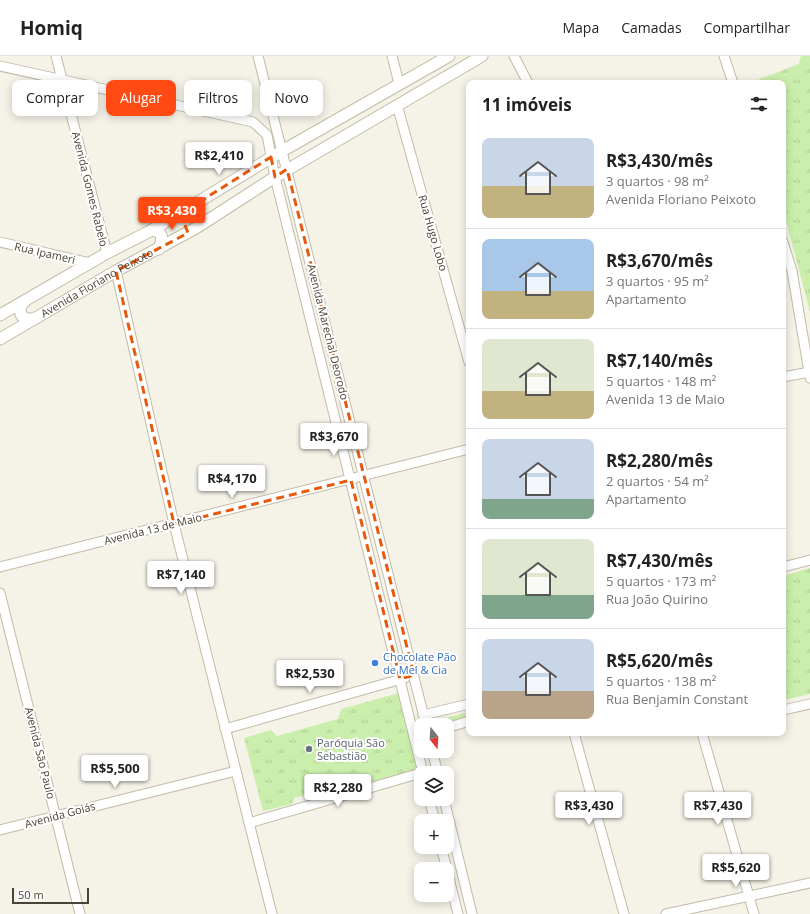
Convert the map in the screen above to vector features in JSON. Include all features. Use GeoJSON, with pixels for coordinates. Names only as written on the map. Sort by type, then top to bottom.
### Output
{"type":"FeatureCollection","features":[{"type":"Feature","properties":{"kind":"street","name":"Avenida Gomes Rabelo"},"geometry":{"type":"LineString","coordinates":[[56,56],[63,80]]}},
{"type":"Feature","properties":{"kind":"street","name":"Avenida Marechal Deorodo"},"geometry":{"type":"LineString","coordinates":[[258,56],[424,718]]}},
{"type":"Feature","properties":{"kind":"street"},"geometry":{"type":"LineString","coordinates":[[392,56],[399,84]]}},
{"type":"Feature","properties":{"kind":"street","name":"Avenida Floriano Peixoto"},"geometry":{"type":"LineString","coordinates":[[0,316],[107,253],[185,211],[271,157],[449,56]]}},
{"type":"Feature","properties":{"kind":"street"},"geometry":{"type":"LineString","coordinates":[[459,56],[461,60],[468,64]]}},
{"type":"Feature","properties":{"kind":"street","name":"Avenida Floriano Peixoto"},"geometry":{"type":"LineString","coordinates":[[4,337],[116,271],[196,228],[287,169],[482,56]]}},
{"type":"Feature","properties":{"kind":"street"},"geometry":{"type":"LineString","coordinates":[[514,56],[526,80]]}},
{"type":"Feature","properties":{"kind":"street"},"geometry":{"type":"LineString","coordinates":[[727,57],[732,80]]}},
{"type":"Feature","properties":{"kind":"street"},"geometry":{"type":"LineString","coordinates":[[432,65],[441,71],[442,79]]}},
{"type":"Feature","properties":{"kind":"street"},"geometry":{"type":"LineString","coordinates":[[0,66],[63,80]]}},
{"type":"Feature","properties":{"kind":"street","name":"Avenida Marechal Deorodo"},"geometry":{"type":"LineString","coordinates":[[98,88],[253,122],[267,136],[274,177],[400,679],[414,724]]}},
{"type":"Feature","properties":{"kind":"street","name":"Rua Hugo Lobo"},"geometry":{"type":"LineString","coordinates":[[397,105],[466,351]]}},
{"type":"Feature","properties":{"kind":"street","name":"Avenida Gomes Rabelo"},"geometry":{"type":"LineString","coordinates":[[72,116],[107,253]]}},
{"type":"Feature","properties":{"kind":"street"},"geometry":{"type":"LineString","coordinates":[[185,211],[183,220],[184,224],[196,228]]}},
{"type":"Feature","properties":{"kind":"street"},"geometry":{"type":"LineString","coordinates":[[152,230],[159,232],[161,235],[162,240],[158,249]]}},
{"type":"Feature","properties":{"kind":"street","name":"Rua Ipameri"},"geometry":{"type":"LineString","coordinates":[[0,242],[90,263]]}},
{"type":"Feature","properties":{"kind":"street"},"geometry":{"type":"LineString","coordinates":[[786,252],[792,271],[810,374],[786,377]]}},
{"type":"Feature","properties":{"kind":"street"},"geometry":{"type":"LineString","coordinates":[[116,271],[174,524],[272,914]]}},
{"type":"Feature","properties":{"kind":"street"},"geometry":{"type":"LineString","coordinates":[[25,301],[19,310],[21,315],[25,319],[30,320],[35,318]]}},
{"type":"Feature","properties":{"kind":"street"},"geometry":{"type":"LineString","coordinates":[[0,316],[6,317],[10,320],[12,325],[4,337]]}},
{"type":"Feature","properties":{"kind":"street","name":"Avenida 13 de Maio"},"geometry":{"type":"LineString","coordinates":[[0,567],[351,480],[466,450]]}},
{"type":"Feature","properties":{"kind":"street"},"geometry":{"type":"LineString","coordinates":[[786,566],[810,560]]}},
{"type":"Feature","properties":{"kind":"street","name":"Avenida São Paulo"},"geometry":{"type":"LineString","coordinates":[[0,592],[80,914]]}},
{"type":"Feature","properties":{"kind":"street"},"geometry":{"type":"LineString","coordinates":[[225,729],[414,675]]}},
{"type":"Feature","properties":{"kind":"street"},"geometry":{"type":"LineString","coordinates":[[786,709],[810,704]]}},
{"type":"Feature","properties":{"kind":"street"},"geometry":{"type":"LineString","coordinates":[[423,715],[466,705]]}},
{"type":"Feature","properties":{"kind":"street"},"geometry":{"type":"LineString","coordinates":[[454,726],[466,722]]}},
{"type":"Feature","properties":{"kind":"street"},"geometry":{"type":"LineString","coordinates":[[575,736],[624,914]]}},
{"type":"Feature","properties":{"kind":"street"},"geometry":{"type":"LineString","coordinates":[[703,736],[754,914]]}},
{"type":"Feature","properties":{"kind":"street","name":"Avenida Goiás"},"geometry":{"type":"LineString","coordinates":[[0,830],[143,793],[236,771]]}},
{"type":"Feature","properties":{"kind":"street"},"geometry":{"type":"LineString","coordinates":[[249,823],[414,775]]}},
{"type":"Feature","properties":{"kind":"street"},"geometry":{"type":"LineString","coordinates":[[446,806],[472,914]]}},
{"type":"Feature","properties":{"kind":"street"},"geometry":{"type":"LineString","coordinates":[[666,914],[810,883]]}},
{"type":"Feature","properties":{"kind":"street"},"geometry":{"type":"LineString","coordinates":[[454,898],[458,914]]}},
{"type":"Feature","properties":{"kind":"highlighted area"},"geometry":{"type":"Polygon","coordinates":[[[271,157],[275,177],[287,169],[414,675],[400,679],[351,480],[174,524],[116,271],[188,233],[183,220],[185,211],[271,157]]]}},
{"type":"Feature","properties":{"kind":"green space"},"geometry":{"type":"Polygon","coordinates":[[[801,56],[810,56],[810,312],[786,220],[786,80],[758,80],[799,64],[801,56]]]}},
{"type":"Feature","properties":{"kind":"green space"},"geometry":{"type":"Polygon","coordinates":[[[810,568],[810,694],[786,699],[786,575],[810,568]]]}},
{"type":"Feature","properties":{"kind":"green space"},"geometry":{"type":"Polygon","coordinates":[[[399,693],[414,758],[417,766],[414,766],[414,770],[360,785],[353,781],[294,798],[292,804],[263,811],[244,738],[271,730],[277,736],[338,719],[341,709],[399,693]]]}},
{"type":"Feature","properties":{"kind":"green space"},"geometry":{"type":"Polygon","coordinates":[[[466,713],[466,719],[454,722],[454,718],[446,718],[466,713]]]}},
{"type":"Feature","properties":{"kind":"place","name":"Chocolate Pão de Mel & Cia"},"geometry":{"type":"Point","coordinates":[375,663]}},
{"type":"Feature","properties":{"kind":"place","name":"Paróquia São Sebastião"},"geometry":{"type":"Point","coordinates":[309,749]}}]}
